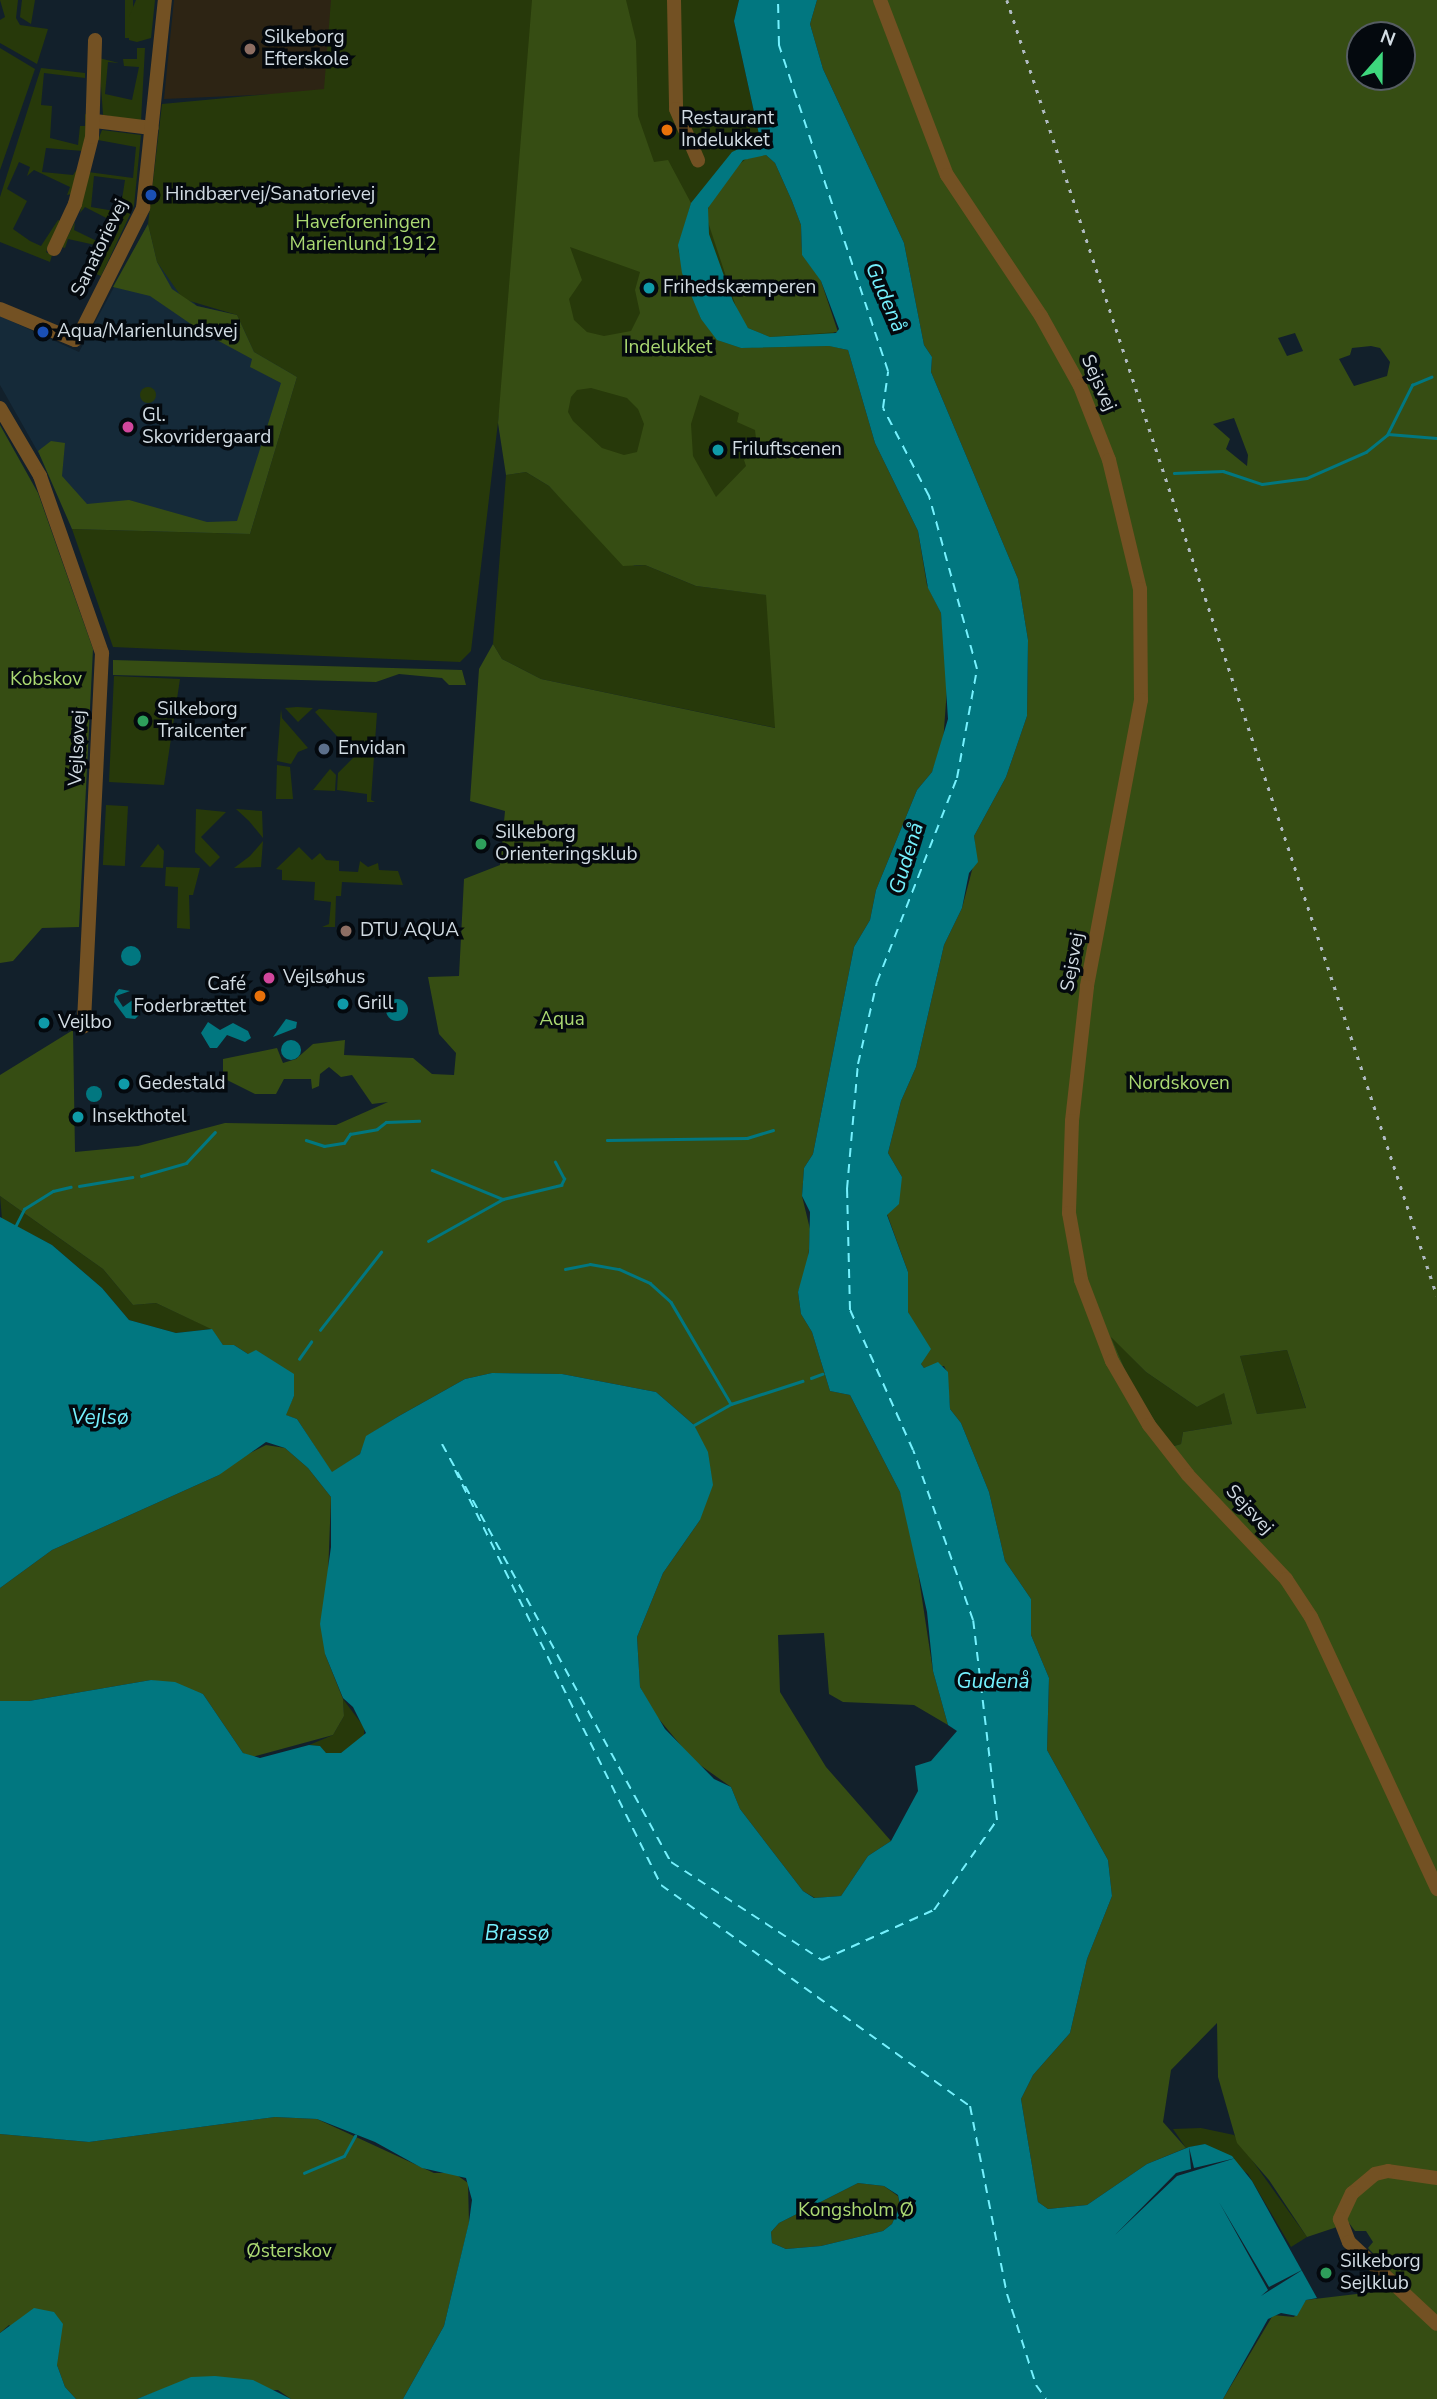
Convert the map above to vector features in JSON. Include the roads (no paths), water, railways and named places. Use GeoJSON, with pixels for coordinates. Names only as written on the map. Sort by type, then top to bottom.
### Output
{"type":"FeatureCollection","features":[{"type":"Feature","properties":{"kind":"street","name":"Sanatorievej"},"geometry":{"type":"LineString","coordinates":[[0,309],[75,340],[144,208],[165,0]]}},
{"type":"Feature","properties":{"kind":"street"},"geometry":{"type":"LineString","coordinates":[[674,0],[676,109],[698,160]]}},
{"type":"Feature","properties":{"kind":"street","name":"Sejsvej"},"geometry":{"type":"LineString","coordinates":[[880,0],[947,175],[1041,316],[1084,395],[1109,460],[1140,589],[1141,699],[1087,987],[1072,1121],[1069,1213],[1084,1290],[1112,1361],[1149,1425],[1188,1475],[1286,1579],[1311,1617],[1437,1889]]}},
{"type":"Feature","properties":{"kind":"street"},"geometry":{"type":"LineString","coordinates":[[54,249],[75,204],[95,121],[91,72],[95,40]]}},
{"type":"Feature","properties":{"kind":"street"},"geometry":{"type":"LineString","coordinates":[[95,121],[152,128]]}},
{"type":"Feature","properties":{"kind":"street","name":"Vejlsøvej"},"geometry":{"type":"LineString","coordinates":[[0,408],[40,476],[103,653],[84,1027]]}},
{"type":"Feature","properties":{"kind":"street"},"geometry":{"type":"LineString","coordinates":[[1437,2178],[1388,2171],[1376,2174],[1352,2193],[1340,2219],[1349,2242],[1437,2324]]}},
{"type":"Feature","properties":{"kind":"water","name":"Brassø"},"geometry":{"type":"Polygon","coordinates":[[[739,0],[817,0],[810,24],[823,69],[904,243],[924,345],[932,357],[931,372],[1018,579],[1028,640],[1027,716],[1006,777],[974,836],[978,862],[969,873],[962,908],[944,945],[916,1067],[901,1101],[888,1153],[902,1177],[899,1204],[887,1215],[908,1272],[908,1312],[931,1349],[921,1364],[924,1368],[938,1362],[948,1372],[950,1409],[961,1423],[989,1492],[1005,1561],[1031,1599],[1031,1635],[1049,1678],[1047,1750],[1108,1860],[1112,1896],[1087,1959],[1070,2033],[1033,2075],[1021,2099],[1038,2202],[1048,2209],[1087,2205],[1147,2164],[1189,2147],[1205,2144],[1232,2156],[1252,2181],[1317,2298],[1306,2300],[1297,2316],[1281,2313],[1268,2319],[1223,2399],[403,2399],[444,2326],[469,2222],[472,2200],[466,2178],[422,2168],[375,2142],[317,2119],[275,2117],[89,2142],[0,2134],[0,1701],[29,1701],[151,1680],[175,1682],[203,1694],[243,1753],[260,1758],[309,1745],[320,1746],[326,1753],[341,1753],[366,1733],[353,1707],[343,1698],[325,1654],[320,1624],[331,1547],[331,1497],[308,1468],[285,1448],[266,1442],[219,1475],[52,1550],[0,1588],[0,1217],[52,1245],[102,1288],[129,1320],[176,1333],[212,1329],[223,1345],[234,1345],[248,1354],[256,1350],[294,1374],[294,1396],[286,1415],[297,1419],[332,1472],[360,1454],[366,1436],[465,1379],[492,1373],[562,1374],[656,1392],[694,1425],[708,1452],[713,1485],[700,1520],[663,1573],[637,1637],[640,1687],[665,1729],[714,1779],[731,1787],[740,1809],[803,1891],[814,1898],[841,1896],[868,1856],[891,1841],[918,1791],[915,1766],[931,1761],[957,1731],[948,1725],[933,1671],[927,1612],[900,1492],[850,1395],[830,1391],[812,1332],[801,1314],[798,1292],[809,1252],[810,1212],[802,1196],[804,1168],[813,1154],[854,947],[870,920],[876,890],[917,790],[932,772],[948,719],[941,613],[928,588],[918,531],[875,443],[848,350],[829,346],[741,348],[717,340],[701,319],[682,273],[678,245],[691,203],[732,152],[760,139],[734,21],[739,0]],[[766,155],[743,160],[708,208],[709,234],[733,301],[748,328],[770,337],[836,333],[839,329],[821,281],[802,255],[801,225],[792,201],[775,163],[766,155]],[[858,2183],[779,2223],[771,2232],[772,2243],[786,2249],[821,2246],[883,2231],[892,2224],[900,2205],[898,2195],[884,2186],[858,2183]]]}},
{"type":"Feature","properties":{"kind":"water"},"geometry":{"type":"Polygon","coordinates":[[[131,946],[138,949],[141,956],[138,963],[131,966],[124,963],[121,956],[124,949],[131,946]]]}},
{"type":"Feature","properties":{"kind":"water"},"geometry":{"type":"Polygon","coordinates":[[[119,989],[130,991],[116,996],[123,1007],[134,999],[140,1014],[135,1019],[126,1018],[114,1002],[115,994],[119,989]]]}},
{"type":"Feature","properties":{"kind":"water"},"geometry":{"type":"Polygon","coordinates":[[[397,999],[407,1006],[408,1010],[401,1020],[397,1021],[387,1014],[386,1010],[393,1000],[397,999]]]}},
{"type":"Feature","properties":{"kind":"water"},"geometry":{"type":"Polygon","coordinates":[[[286,1019],[297,1022],[296,1028],[273,1037],[286,1019]]]}},
{"type":"Feature","properties":{"kind":"water"},"geometry":{"type":"Polygon","coordinates":[[[208,1022],[220,1030],[233,1023],[248,1031],[251,1038],[245,1042],[227,1035],[217,1048],[210,1048],[201,1033],[208,1022]]]}},
{"type":"Feature","properties":{"kind":"water"},"geometry":{"type":"Polygon","coordinates":[[[291,1040],[298,1043],[301,1050],[298,1057],[291,1060],[284,1057],[281,1050],[284,1043],[291,1040]]]}},
{"type":"Feature","properties":{"kind":"water"},"geometry":{"type":"Polygon","coordinates":[[[91,1086],[97,1086],[102,1094],[100,1100],[91,1102],[86,1097],[86,1091],[91,1086]]]}},
{"type":"Feature","properties":{"kind":"water"},"geometry":{"type":"Polygon","coordinates":[[[34,2308],[54,2312],[63,2324],[57,2365],[65,2387],[76,2399],[0,2399],[0,2333],[34,2308]]]}},
{"type":"Feature","properties":{"kind":"water"},"geometry":{"type":"Polygon","coordinates":[[[215,2376],[253,2380],[291,2399],[137,2399],[191,2377],[215,2376]]]}},
{"type":"Feature","properties":{"kind":"waterway"},"geometry":{"type":"LineString","coordinates":[[1174,473],[1223,471],[1262,484],[1307,478],[1366,452],[1387,435],[1412,385],[1431,377]]}},
{"type":"Feature","properties":{"kind":"waterway"},"geometry":{"type":"LineString","coordinates":[[1388,434],[1437,438]]}},
{"type":"Feature","properties":{"kind":"waterway"},"geometry":{"type":"LineString","coordinates":[[306,1140],[324,1146],[344,1143],[350,1134],[377,1129],[386,1122],[419,1121]]}},
{"type":"Feature","properties":{"kind":"waterway"},"geometry":{"type":"LineString","coordinates":[[607,1140],[747,1138],[773,1130]]}},
{"type":"Feature","properties":{"kind":"waterway"},"geometry":{"type":"LineString","coordinates":[[141,1176],[186,1163],[215,1132]]}},
{"type":"Feature","properties":{"kind":"waterway"},"geometry":{"type":"LineString","coordinates":[[428,1241],[503,1199],[561,1185],[564,1179],[555,1162]]}},
{"type":"Feature","properties":{"kind":"waterway"},"geometry":{"type":"LineString","coordinates":[[432,1170],[503,1199]]}},
{"type":"Feature","properties":{"kind":"waterway"},"geometry":{"type":"LineString","coordinates":[[79,1186],[132,1177]]}},
{"type":"Feature","properties":{"kind":"waterway"},"geometry":{"type":"LineString","coordinates":[[15,1227],[24,1209],[53,1191],[71,1187]]}},
{"type":"Feature","properties":{"kind":"waterway"},"geometry":{"type":"LineString","coordinates":[[320,1330],[381,1252]]}},
{"type":"Feature","properties":{"kind":"waterway"},"geometry":{"type":"LineString","coordinates":[[565,1269],[590,1264],[619,1269],[650,1283],[671,1302],[731,1404]]}},
{"type":"Feature","properties":{"kind":"waterway"},"geometry":{"type":"LineString","coordinates":[[299,1359],[311,1342]]}},
{"type":"Feature","properties":{"kind":"waterway"},"geometry":{"type":"LineString","coordinates":[[811,1378],[822,1374]]}},
{"type":"Feature","properties":{"kind":"waterway"},"geometry":{"type":"LineString","coordinates":[[694,1425],[731,1404],[802,1381]]}},
{"type":"Feature","properties":{"kind":"waterway"},"geometry":{"type":"LineString","coordinates":[[304,2173],[344,2156],[355,2136]]}},
{"type":"Feature","properties":{"kind":"railway"},"geometry":{"type":"LineString","coordinates":[[1007,0],[1437,1296]]}},
{"type":"Feature","properties":{"kind":"place","name":"Silkeborg Efterskole"},"geometry":{"type":"Point","coordinates":[250,49]}},
{"type":"Feature","properties":{"kind":"place","name":"Restaurant Indelukket"},"geometry":{"type":"Point","coordinates":[667,130]}},
{"type":"Feature","properties":{"kind":"place","name":"Hindbærvej/Sanatorievej"},"geometry":{"type":"Point","coordinates":[151,195]}},
{"type":"Feature","properties":{"kind":"place","name":"Frihedskæmperen"},"geometry":{"type":"Point","coordinates":[649,288]}},
{"type":"Feature","properties":{"kind":"place","name":"Aqua/Marienlundsvej"},"geometry":{"type":"Point","coordinates":[43,332]}},
{"type":"Feature","properties":{"kind":"place","name":"Gl. Skovridergaard"},"geometry":{"type":"Point","coordinates":[128,427]}},
{"type":"Feature","properties":{"kind":"place","name":"Friluftscenen"},"geometry":{"type":"Point","coordinates":[718,450]}},
{"type":"Feature","properties":{"kind":"place","name":"Silkeborg Trailcenter"},"geometry":{"type":"Point","coordinates":[143,721]}},
{"type":"Feature","properties":{"kind":"place","name":"Envidan"},"geometry":{"type":"Point","coordinates":[324,749]}},
{"type":"Feature","properties":{"kind":"place","name":"Silkeborg Orienteringsklub"},"geometry":{"type":"Point","coordinates":[481,844]}},
{"type":"Feature","properties":{"kind":"place","name":"DTU AQUA"},"geometry":{"type":"Point","coordinates":[346,931]}},
{"type":"Feature","properties":{"kind":"place","name":"Vejlsøhus"},"geometry":{"type":"Point","coordinates":[269,978]}},
{"type":"Feature","properties":{"kind":"place","name":"Café Foderbrættet"},"geometry":{"type":"Point","coordinates":[260,996]}},
{"type":"Feature","properties":{"kind":"place","name":"Grill"},"geometry":{"type":"Point","coordinates":[343,1004]}},
{"type":"Feature","properties":{"kind":"place","name":"Vejlbo"},"geometry":{"type":"Point","coordinates":[44,1023]}},
{"type":"Feature","properties":{"kind":"place","name":"Gedestald"},"geometry":{"type":"Point","coordinates":[124,1084]}},
{"type":"Feature","properties":{"kind":"place","name":"Insekthotel"},"geometry":{"type":"Point","coordinates":[78,1117]}},
{"type":"Feature","properties":{"kind":"place","name":"Silkeborg Sejlklub"},"geometry":{"type":"Point","coordinates":[1326,2273]}},
{"type":"Feature","properties":{"kind":"park label","name":"Haveforeningen Marienlund 1912"},"geometry":{"type":"Point","coordinates":[363,234]}},
{"type":"Feature","properties":{"kind":"park label","name":"Indelukket"},"geometry":{"type":"Point","coordinates":[668,348]}},
{"type":"Feature","properties":{"kind":"park label","name":"Kobskov"},"geometry":{"type":"Point","coordinates":[46,680]}},
{"type":"Feature","properties":{"kind":"park label","name":"Aqua"},"geometry":{"type":"Point","coordinates":[562,1020]}},
{"type":"Feature","properties":{"kind":"park label","name":"Nordskoven"},"geometry":{"type":"Point","coordinates":[1179,1084]}},
{"type":"Feature","properties":{"kind":"park label","name":"Kongsholm Ø"},"geometry":{"type":"Point","coordinates":[856,2211]}},
{"type":"Feature","properties":{"kind":"park label","name":"Østerskov"},"geometry":{"type":"Point","coordinates":[289,2252]}},
{"type":"Feature","properties":{"kind":"water label","name":"Gudenå"},"geometry":{"type":"Point","coordinates":[886,297]}},
{"type":"Feature","properties":{"kind":"water label","name":"Gudenå"},"geometry":{"type":"Point","coordinates":[906,858]}},
{"type":"Feature","properties":{"kind":"water label","name":"Vejlsø"},"geometry":{"type":"Point","coordinates":[100,1417]}},
{"type":"Feature","properties":{"kind":"water label","name":"Gudenå"},"geometry":{"type":"Point","coordinates":[993,1681]}}]}
